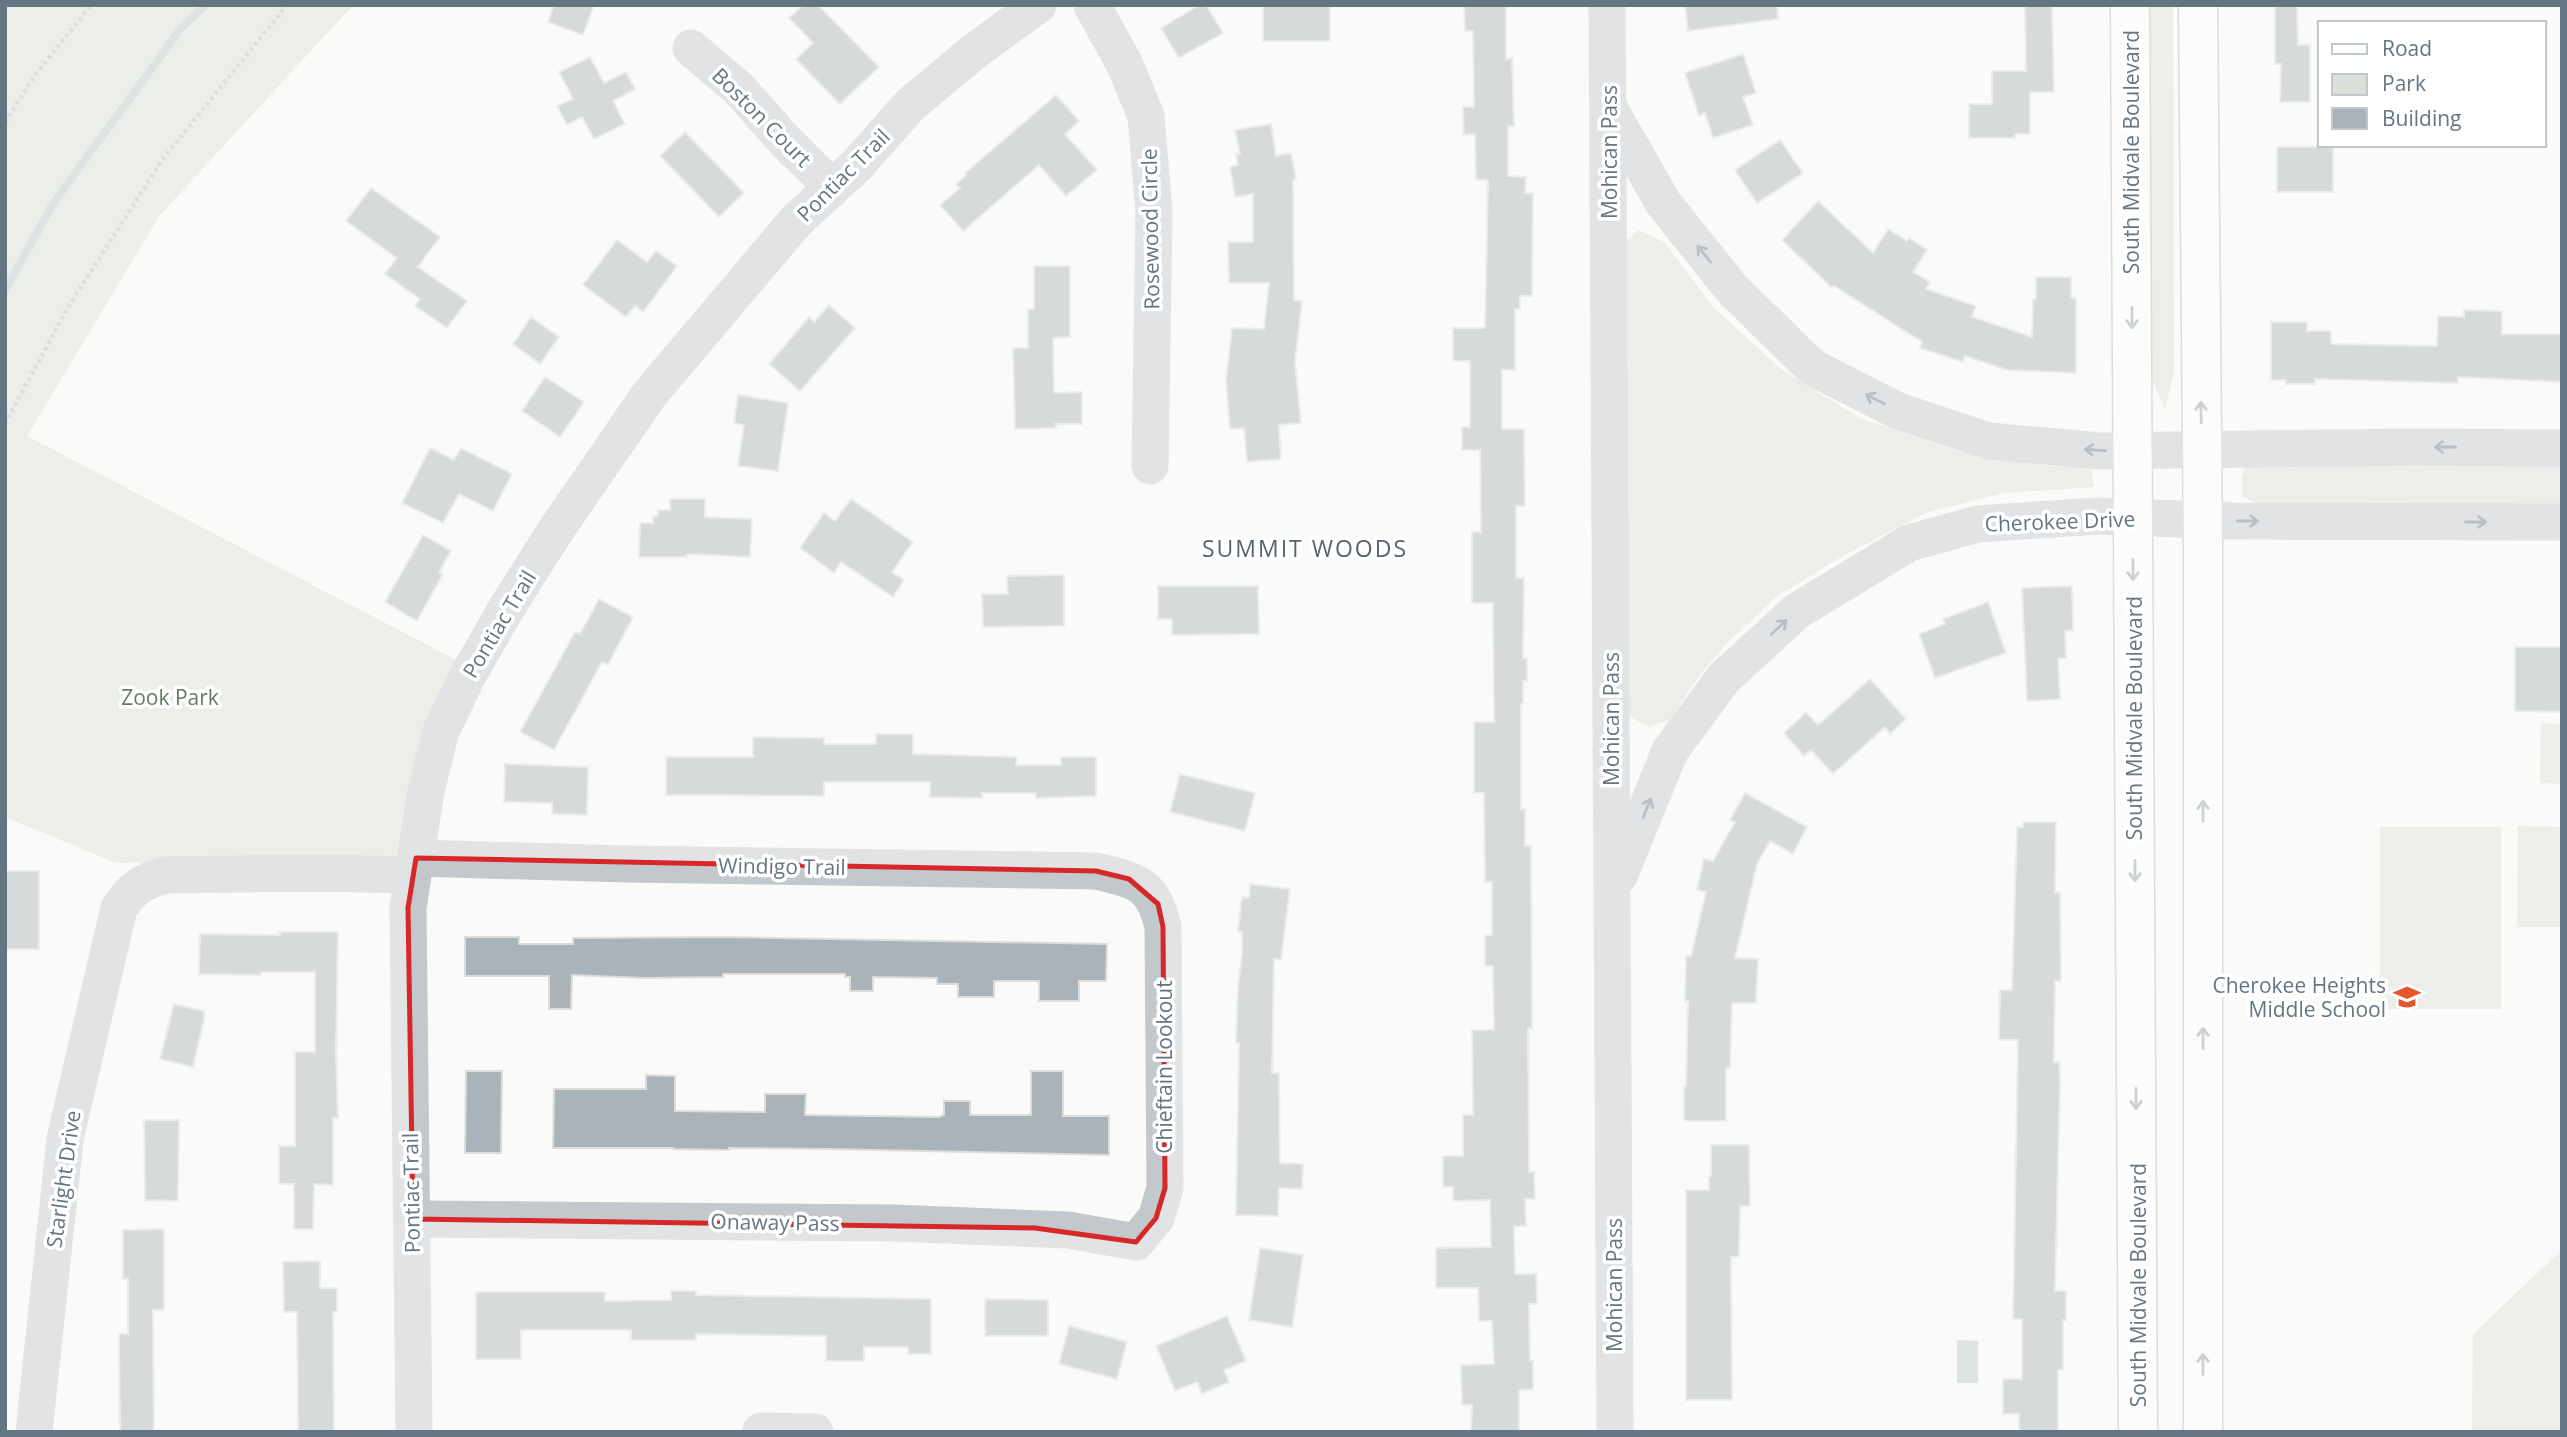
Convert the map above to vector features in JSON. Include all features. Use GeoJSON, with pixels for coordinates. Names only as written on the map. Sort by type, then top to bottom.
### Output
{"type":"FeatureCollection","features":[{"type":"Feature","properties":{"kind":"main road","name":"South Midvale Boulevard"},"geometry":{"type":"LineString","coordinates":[[2130,5],[2138,1432]]}},
{"type":"Feature","properties":{"kind":"main road"},"geometry":{"type":"LineString","coordinates":[[2198,5],[2203,520],[2203,1432]]}},
{"type":"Feature","properties":{"kind":"street","name":"Pontiac Trail"},"geometry":{"type":"LineString","coordinates":[[414,1432],[408,922],[426,791],[441,731],[467,677],[509,604],[556,530],[649,395],[796,221],[856,166],[910,105],[976,50],[1038,5]]}},
{"type":"Feature","properties":{"kind":"street","name":"Rosewood Circle"},"geometry":{"type":"LineString","coordinates":[[1092,5],[1125,65],[1146,116],[1154,212],[1150,466]]}},
{"type":"Feature","properties":{"kind":"street","name":"Mohican Pass"},"geometry":{"type":"LineString","coordinates":[[1607,5],[1615,1432]]}},
{"type":"Feature","properties":{"kind":"street","name":"Boston Court"},"geometry":{"type":"LineString","coordinates":[[691,48],[739,89],[787,143],[832,187]]}},
{"type":"Feature","properties":{"kind":"street"},"geometry":{"type":"LineString","coordinates":[[1608,108],[1664,204],[1733,290],[1812,367],[1898,411],[1989,441],[2099,451],[2562,448]]}},
{"type":"Feature","properties":{"kind":"street","name":"Cherokee Drive"},"geometry":{"type":"LineString","coordinates":[[1612,894],[1670,751],[1724,678],[1797,611],[1909,543],[1978,523],[2097,516],[2203,520],[2562,522]]}},
{"type":"Feature","properties":{"kind":"street","name":"Windigo Trail"},"geometry":{"type":"LineString","coordinates":[[130,892],[145,880],[166,875],[627,864],[1096,871],[1129,878],[1145,888]]}},
{"type":"Feature","properties":{"kind":"street","name":"Chieftain Lookout"},"geometry":{"type":"LineString","coordinates":[[1136,1242],[1156,1218],[1165,1188],[1163,928],[1158,904],[1145,888]]}},
{"type":"Feature","properties":{"kind":"street","name":"Starlight Drive"},"geometry":{"type":"LineString","coordinates":[[34,1432],[65,1139],[119,908],[130,892]]}},
{"type":"Feature","properties":{"kind":"street","name":"Onaway Pass"},"geometry":{"type":"LineString","coordinates":[[413,1219],[907,1224],[1068,1230],[1136,1242]]}},
{"type":"Feature","properties":{"kind":"street"},"geometry":{"type":"LineString","coordinates":[[761,1431],[815,1432]]}},
{"type":"Feature","properties":{"kind":"path"},"geometry":{"type":"LineString","coordinates":[[5,122],[35,75],[91,5]]}},
{"type":"Feature","properties":{"kind":"path"},"geometry":{"type":"LineString","coordinates":[[5,424],[67,309],[162,160],[287,5]]}},
{"type":"Feature","properties":{"kind":"highlighted area"},"geometry":{"type":"Polygon","coordinates":[[[416,858],[1096,871],[1129,879],[1158,904],[1163,927],[1165,1188],[1156,1218],[1136,1242],[1035,1228],[413,1219],[408,908],[416,858]]]}},
{"type":"Feature","properties":{"kind":"green space","name":"Zook Park"},"geometry":{"type":"Polygon","coordinates":[[[5,5],[353,5],[160,215],[27,436],[458,661],[400,857],[116,863],[5,817],[5,5]]]}},
{"type":"Feature","properties":{"kind":"green space"},"geometry":{"type":"Polygon","coordinates":[[[2146,5],[2173,5],[2174,372],[2165,409],[2149,372],[2146,5]]]}},
{"type":"Feature","properties":{"kind":"green space"},"geometry":{"type":"Polygon","coordinates":[[[1639,230],[1664,242],[1713,307],[1782,370],[1860,418],[1958,451],[2047,466],[2091,467],[2094,487],[2004,493],[1928,512],[1848,553],[1777,596],[1725,645],[1693,684],[1670,720],[1648,727],[1626,714],[1625,683],[1627,240],[1639,230]]]}},
{"type":"Feature","properties":{"kind":"green space"},"geometry":{"type":"Polygon","coordinates":[[[2562,459],[2562,506],[2256,503],[2243,497],[2242,478],[2247,461],[2562,459]]]}},
{"type":"Feature","properties":{"kind":"green space"},"geometry":{"type":"Polygon","coordinates":[[[2541,723],[2562,724],[2562,784],[2540,783],[2541,723]]]}},
{"type":"Feature","properties":{"kind":"green space"},"geometry":{"type":"Polygon","coordinates":[[[2518,826],[2562,827],[2562,927],[2517,927],[2518,826]]]}},
{"type":"Feature","properties":{"kind":"green space"},"geometry":{"type":"Polygon","coordinates":[[[2380,827],[2501,827],[2501,1009],[2380,1009],[2380,827]]]}},
{"type":"Feature","properties":{"kind":"green space"},"geometry":{"type":"Polygon","coordinates":[[[2562,1250],[2562,1432],[2472,1432],[2473,1334],[2562,1250]]]}},
{"type":"Feature","properties":{"kind":"shaded area"},"geometry":{"type":"Polygon","coordinates":[[[1957,1340],[1978,1341],[1978,1383],[1957,1383],[1957,1340]]]}},
{"type":"Feature","properties":{"kind":"building"},"geometry":{"type":"Polygon","coordinates":[[[554,5],[594,5],[583,35],[548,22],[554,5]]]}},
{"type":"Feature","properties":{"kind":"building"},"geometry":{"type":"Polygon","coordinates":[[[803,5],[818,5],[879,67],[840,104],[796,59],[813,43],[789,18],[803,5]]]}},
{"type":"Feature","properties":{"kind":"building"},"geometry":{"type":"Polygon","coordinates":[[[1200,5],[1206,5],[1223,33],[1179,58],[1161,28],[1200,5]]]}},
{"type":"Feature","properties":{"kind":"building"},"geometry":{"type":"Polygon","coordinates":[[[1263,5],[1330,5],[1330,41],[1263,41],[1263,5]]]}},
{"type":"Feature","properties":{"kind":"building"},"geometry":{"type":"Polygon","coordinates":[[[1464,5],[1506,5],[1506,59],[1512,58],[1514,126],[1508,126],[1508,176],[1526,177],[1525,193],[1533,193],[1532,296],[1520,296],[1520,309],[1515,309],[1515,370],[1502,370],[1502,429],[1524,429],[1525,506],[1516,506],[1516,578],[1524,578],[1523,658],[1527,658],[1527,681],[1523,681],[1521,704],[1521,809],[1525,809],[1525,846],[1531,846],[1532,1028],[1528,1028],[1529,1172],[1534,1172],[1535,1199],[1525,1199],[1526,1226],[1514,1226],[1515,1274],[1536,1274],[1537,1304],[1529,1304],[1533,1389],[1519,1390],[1519,1432],[1471,1432],[1472,1405],[1462,1405],[1461,1365],[1494,1364],[1492,1321],[1479,1321],[1478,1288],[1436,1288],[1436,1248],[1491,1247],[1490,1200],[1453,1201],[1453,1187],[1443,1187],[1443,1156],[1463,1156],[1463,1115],[1473,1115],[1472,1030],[1494,1030],[1493,966],[1485,966],[1485,935],[1492,935],[1492,882],[1485,882],[1484,793],[1474,793],[1474,722],[1494,722],[1493,603],[1472,603],[1472,532],[1481,532],[1480,450],[1462,450],[1462,427],[1470,427],[1470,361],[1453,361],[1453,328],[1485,328],[1488,180],[1476,180],[1475,134],[1464,135],[1463,107],[1474,107],[1473,31],[1465,31],[1464,5]]]}},
{"type":"Feature","properties":{"kind":"building"},"geometry":{"type":"Polygon","coordinates":[[[1685,5],[1777,5],[1778,19],[1688,31],[1685,5]]]}},
{"type":"Feature","properties":{"kind":"building"},"geometry":{"type":"Polygon","coordinates":[[[2025,5],[2052,5],[2054,92],[2030,92],[2030,134],[2015,134],[2015,138],[1969,138],[1969,104],[1992,104],[1992,71],[2026,71],[2025,5]]]}},
{"type":"Feature","properties":{"kind":"building"},"geometry":{"type":"Polygon","coordinates":[[[2275,5],[2297,5],[2298,45],[2310,45],[2310,102],[2280,102],[2281,64],[2275,64],[2275,5]]]}},
{"type":"Feature","properties":{"kind":"building"},"geometry":{"type":"Polygon","coordinates":[[[1743,54],[1756,93],[1743,97],[1753,125],[1713,138],[1705,113],[1699,116],[1685,73],[1743,54]]]}},
{"type":"Feature","properties":{"kind":"building"},"geometry":{"type":"Polygon","coordinates":[[[590,57],[604,83],[626,72],[635,89],[613,101],[625,124],[594,139],[582,117],[567,125],[557,106],[573,99],[559,72],[590,57]]]}},
{"type":"Feature","properties":{"kind":"building"},"geometry":{"type":"Polygon","coordinates":[[[1056,95],[1079,121],[1065,134],[1097,170],[1066,196],[1039,165],[963,231],[940,205],[960,188],[956,184],[966,176],[965,173],[1056,95]]]}},
{"type":"Feature","properties":{"kind":"building"},"geometry":{"type":"Polygon","coordinates":[[[1271,124],[1276,156],[1291,153],[1296,179],[1293,180],[1294,300],[1302,301],[1295,362],[1301,423],[1279,425],[1281,459],[1247,462],[1244,428],[1230,429],[1226,380],[1232,328],[1264,329],[1269,283],[1229,283],[1228,242],[1253,242],[1253,194],[1235,197],[1230,167],[1238,165],[1236,154],[1240,154],[1235,130],[1271,124]]]}},
{"type":"Feature","properties":{"kind":"building"},"geometry":{"type":"Polygon","coordinates":[[[685,132],[744,193],[719,217],[660,156],[685,132]]]}},
{"type":"Feature","properties":{"kind":"building"},"geometry":{"type":"Polygon","coordinates":[[[1780,140],[1803,173],[1757,203],[1735,170],[1780,140]]]}},
{"type":"Feature","properties":{"kind":"building"},"geometry":{"type":"Polygon","coordinates":[[[2277,147],[2333,147],[2333,192],[2277,192],[2277,147]]]}},
{"type":"Feature","properties":{"kind":"building"},"geometry":{"type":"Polygon","coordinates":[[[371,188],[440,237],[418,267],[467,301],[447,328],[415,306],[420,299],[385,274],[397,258],[346,221],[371,188]]]}},
{"type":"Feature","properties":{"kind":"building"},"geometry":{"type":"Polygon","coordinates":[[[1818,201],[1873,253],[1888,229],[1907,241],[1909,238],[1927,250],[1913,272],[1930,282],[1926,289],[1976,306],[1972,317],[2032,337],[2036,277],[2071,277],[2071,298],[2076,298],[2076,373],[2007,370],[1965,356],[1963,362],[1920,348],[1922,342],[1834,286],[1832,288],[1782,240],[1818,201]]]}},
{"type":"Feature","properties":{"kind":"building"},"geometry":{"type":"Polygon","coordinates":[[[617,240],[647,262],[656,251],[677,266],[643,312],[635,306],[626,317],[583,285],[617,240]]]}},
{"type":"Feature","properties":{"kind":"building"},"geometry":{"type":"Polygon","coordinates":[[[1034,266],[1070,266],[1070,337],[1053,338],[1054,393],[1082,392],[1082,424],[1015,429],[1013,348],[1028,348],[1028,309],[1034,309],[1034,266]]]}},
{"type":"Feature","properties":{"kind":"building"},"geometry":{"type":"Polygon","coordinates":[[[829,305],[855,328],[800,391],[769,364],[809,317],[814,322],[829,305]]]}},
{"type":"Feature","properties":{"kind":"building"},"geometry":{"type":"Polygon","coordinates":[[[2464,310],[2502,311],[2502,334],[2562,334],[2562,382],[2458,377],[2458,383],[2315,379],[2315,384],[2286,384],[2286,380],[2271,380],[2271,322],[2307,322],[2307,331],[2331,331],[2331,344],[2437,346],[2438,316],[2464,317],[2464,310]]]}},
{"type":"Feature","properties":{"kind":"building"},"geometry":{"type":"Polygon","coordinates":[[[531,317],[559,337],[540,364],[513,344],[531,317]]]}},
{"type":"Feature","properties":{"kind":"building"},"geometry":{"type":"Polygon","coordinates":[[[545,377],[584,402],[560,437],[522,411],[545,377]]]}},
{"type":"Feature","properties":{"kind":"building"},"geometry":{"type":"Polygon","coordinates":[[[738,395],[788,403],[778,471],[738,466],[744,425],[734,423],[738,395]]]}},
{"type":"Feature","properties":{"kind":"building"},"geometry":{"type":"Polygon","coordinates":[[[430,448],[454,460],[461,448],[512,474],[493,511],[459,494],[443,523],[402,503],[430,448]]]}},
{"type":"Feature","properties":{"kind":"building"},"geometry":{"type":"Polygon","coordinates":[[[670,499],[705,499],[705,517],[752,519],[750,557],[687,554],[687,557],[639,557],[640,523],[653,523],[653,516],[658,516],[658,510],[670,510],[670,499]]]}},
{"type":"Feature","properties":{"kind":"building"},"geometry":{"type":"Polygon","coordinates":[[[851,499],[913,542],[892,572],[904,580],[893,597],[841,562],[834,573],[800,548],[824,513],[835,521],[851,499]]]}},
{"type":"Feature","properties":{"kind":"building"},"geometry":{"type":"Polygon","coordinates":[[[423,535],[451,551],[439,572],[443,574],[417,621],[385,602],[423,535]]]}},
{"type":"Feature","properties":{"kind":"building"},"geometry":{"type":"Polygon","coordinates":[[[1064,575],[1064,626],[983,627],[982,594],[1008,594],[1007,576],[1064,575]]]}},
{"type":"Feature","properties":{"kind":"building"},"geometry":{"type":"Polygon","coordinates":[[[1158,586],[1258,586],[1259,634],[1172,635],[1172,619],[1158,619],[1158,586]]]}},
{"type":"Feature","properties":{"kind":"building"},"geometry":{"type":"Polygon","coordinates":[[[2072,586],[2073,630],[2065,631],[2066,658],[2058,658],[2060,699],[2027,701],[2022,588],[2072,586]]]}},
{"type":"Feature","properties":{"kind":"building"},"geometry":{"type":"Polygon","coordinates":[[[599,599],[633,617],[608,665],[602,662],[554,750],[520,732],[575,632],[580,634],[599,599]]]}},
{"type":"Feature","properties":{"kind":"building"},"geometry":{"type":"Polygon","coordinates":[[[1988,602],[2006,653],[1935,678],[1919,634],[1945,624],[1943,619],[1988,602]]]}},
{"type":"Feature","properties":{"kind":"building"},"geometry":{"type":"Polygon","coordinates":[[[2515,647],[2562,647],[2562,712],[2515,711],[2515,647]]]}},
{"type":"Feature","properties":{"kind":"building"},"geometry":{"type":"Polygon","coordinates":[[[1870,679],[1906,719],[1890,734],[1885,727],[1833,774],[1811,750],[1804,756],[1784,733],[1806,712],[1818,725],[1870,679]]]}},
{"type":"Feature","properties":{"kind":"building"},"geometry":{"type":"Polygon","coordinates":[[[876,734],[913,734],[913,754],[1017,757],[1016,765],[1061,765],[1061,757],[1096,757],[1096,796],[1036,798],[1036,793],[982,793],[982,798],[930,797],[930,782],[824,782],[824,796],[666,795],[666,757],[753,757],[753,737],[824,738],[824,744],[876,744],[876,734]]]}},
{"type":"Feature","properties":{"kind":"building"},"geometry":{"type":"Polygon","coordinates":[[[505,764],[588,767],[587,815],[552,814],[552,803],[504,802],[505,764]]]}},
{"type":"Feature","properties":{"kind":"building"},"geometry":{"type":"Polygon","coordinates":[[[1180,774],[1255,793],[1245,831],[1170,812],[1180,774]]]}},
{"type":"Feature","properties":{"kind":"building"},"geometry":{"type":"Polygon","coordinates":[[[1745,793],[1807,827],[1793,854],[1770,841],[1757,864],[1735,958],[1758,959],[1756,1003],[1732,1003],[1730,1068],[1726,1068],[1726,1121],[1686,1121],[1686,956],[1691,956],[1706,892],[1697,890],[1704,859],[1713,861],[1735,822],[1730,820],[1745,793]]]}},
{"type":"Feature","properties":{"kind":"building"},"geometry":{"type":"Polygon","coordinates":[[[2023,822],[2056,822],[2055,892],[2060,892],[2061,981],[2055,981],[2054,1062],[2059,1062],[2060,1080],[2055,1291],[2066,1291],[2063,1370],[2058,1370],[2058,1432],[2019,1432],[2019,1414],[2003,1414],[2003,1379],[2022,1379],[2022,1319],[2013,1319],[2018,1040],[1999,1040],[2000,990],[2012,990],[2017,827],[2023,827],[2023,822]]]}},
{"type":"Feature","properties":{"kind":"building"},"geometry":{"type":"Polygon","coordinates":[[[5,871],[39,871],[39,949],[5,949],[5,871]]]}},
{"type":"Feature","properties":{"kind":"building"},"geometry":{"type":"Polygon","coordinates":[[[1250,884],[1290,889],[1281,960],[1274,959],[1272,1073],[1279,1073],[1280,1163],[1303,1164],[1302,1189],[1279,1188],[1278,1216],[1236,1215],[1239,1043],[1236,1043],[1242,955],[1242,932],[1238,931],[1242,897],[1249,898],[1250,884]]]}},
{"type":"Feature","properties":{"kind":"building"},"geometry":{"type":"Polygon","coordinates":[[[280,932],[338,932],[338,1118],[333,1118],[333,1185],[314,1184],[313,1229],[294,1229],[294,1184],[279,1184],[279,1146],[295,1146],[295,1052],[315,1052],[315,972],[199,974],[200,934],[280,935],[280,932]]]}},
{"type":"Feature","properties":{"kind":"building"},"geometry":{"type":"Polygon","coordinates":[[[465,937],[519,937],[519,944],[573,944],[573,938],[723,937],[1107,944],[1106,981],[1079,981],[1079,1001],[1039,1001],[1039,981],[994,981],[994,997],[958,997],[958,984],[937,984],[937,978],[873,977],[873,991],[850,991],[850,977],[845,977],[845,974],[723,974],[723,977],[645,978],[572,975],[571,1009],[549,1009],[549,976],[465,976],[465,937]]]}},
{"type":"Feature","properties":{"kind":"building"},"geometry":{"type":"Polygon","coordinates":[[[174,1004],[204,1011],[193,1067],[160,1059],[174,1004]]]}},
{"type":"Feature","properties":{"kind":"building"},"geometry":{"type":"Polygon","coordinates":[[[466,1071],[502,1071],[501,1153],[465,1153],[466,1071]]]}},
{"type":"Feature","properties":{"kind":"building"},"geometry":{"type":"Polygon","coordinates":[[[1031,1071],[1063,1071],[1063,1116],[1109,1116],[1109,1155],[829,1149],[553,1148],[554,1089],[646,1089],[646,1075],[675,1076],[675,1111],[765,1112],[765,1094],[806,1094],[805,1115],[939,1117],[944,1115],[944,1101],[970,1101],[970,1115],[1031,1115],[1031,1071]]]}},
{"type":"Feature","properties":{"kind":"building"},"geometry":{"type":"Polygon","coordinates":[[[144,1120],[179,1120],[178,1201],[145,1200],[144,1120]]]}},
{"type":"Feature","properties":{"kind":"building"},"geometry":{"type":"Polygon","coordinates":[[[1711,1145],[1749,1145],[1750,1206],[1740,1206],[1739,1257],[1731,1257],[1732,1400],[1686,1400],[1686,1190],[1709,1190],[1711,1145]]]}},
{"type":"Feature","properties":{"kind":"building"},"geometry":{"type":"Polygon","coordinates":[[[164,1229],[164,1310],[153,1310],[154,1432],[120,1432],[119,1334],[128,1334],[128,1279],[123,1279],[123,1230],[164,1229]]]}},
{"type":"Feature","properties":{"kind":"building"},"geometry":{"type":"Polygon","coordinates":[[[1260,1248],[1303,1255],[1292,1327],[1249,1320],[1260,1248]]]}},
{"type":"Feature","properties":{"kind":"building"},"geometry":{"type":"Polygon","coordinates":[[[320,1261],[320,1288],[337,1288],[337,1312],[333,1312],[334,1432],[298,1432],[297,1312],[284,1312],[283,1262],[320,1261]]]}},
{"type":"Feature","properties":{"kind":"building"},"geometry":{"type":"Polygon","coordinates":[[[671,1291],[696,1291],[696,1295],[931,1299],[931,1354],[908,1354],[908,1347],[864,1347],[864,1361],[826,1361],[826,1336],[696,1334],[696,1340],[631,1340],[631,1330],[521,1330],[521,1359],[476,1359],[476,1292],[605,1292],[605,1301],[671,1300],[671,1291]]]}},
{"type":"Feature","properties":{"kind":"building"},"geometry":{"type":"Polygon","coordinates":[[[985,1299],[1048,1300],[1048,1336],[985,1336],[985,1299]]]}},
{"type":"Feature","properties":{"kind":"building"},"geometry":{"type":"Polygon","coordinates":[[[1227,1316],[1246,1361],[1224,1370],[1229,1382],[1202,1394],[1197,1382],[1175,1391],[1156,1346],[1227,1316]]]}},
{"type":"Feature","properties":{"kind":"building"},"geometry":{"type":"Polygon","coordinates":[[[1069,1326],[1127,1342],[1117,1379],[1059,1364],[1069,1326]]]}},
{"type":"Feature","properties":{"kind":"waterway"},"geometry":{"type":"LineString","coordinates":[[5,290],[54,202],[182,27],[205,5]]}},
{"type":"Feature","properties":{"kind":"place","name":"Cherokee Heights Middle School"},"geometry":{"type":"Point","coordinates":[2407,997]}},
{"type":"Feature","properties":{"kind":"district","name":"SUMMIT WOODS"},"geometry":{"type":"Point","coordinates":[1305,548]}}]}
